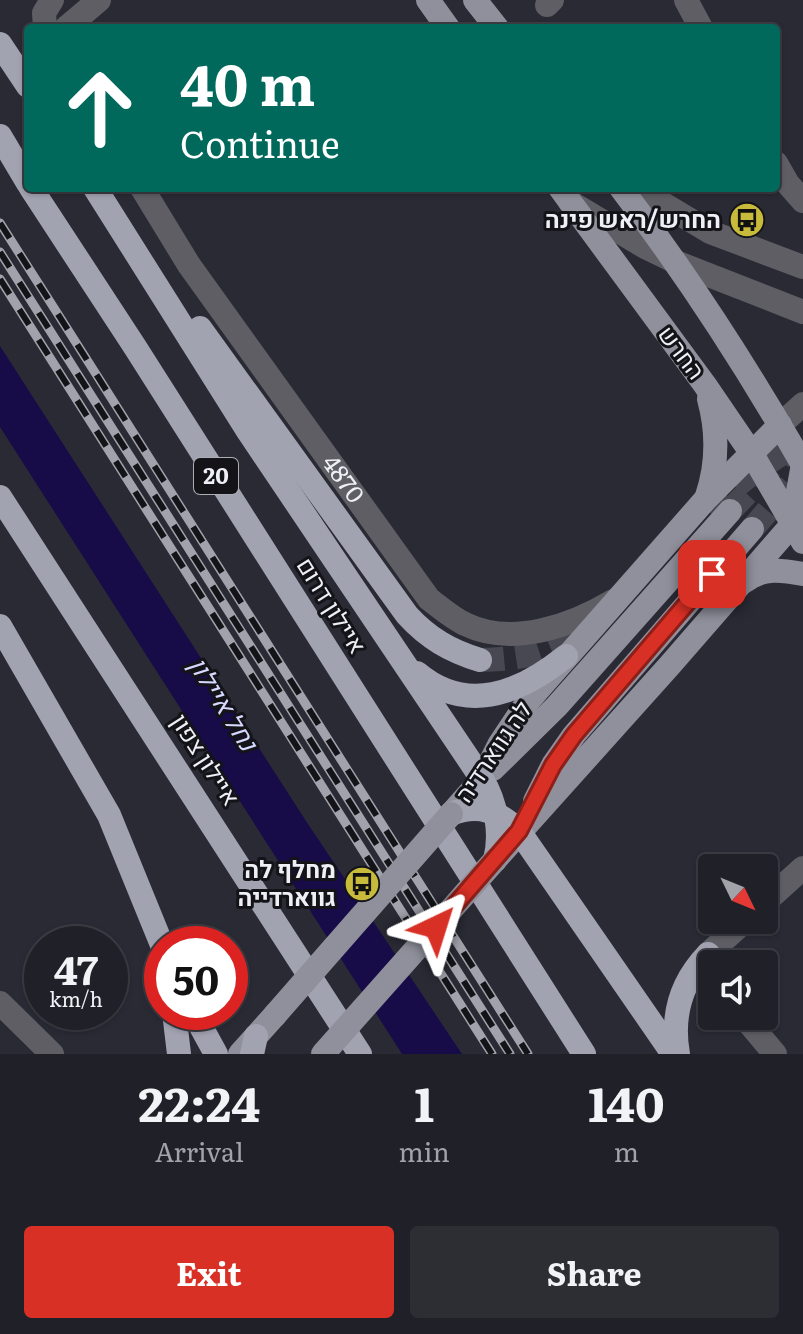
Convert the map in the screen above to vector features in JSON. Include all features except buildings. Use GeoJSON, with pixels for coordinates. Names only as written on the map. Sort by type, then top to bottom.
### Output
{"type":"FeatureCollection","features":[{"type":"Feature","properties":{"kind":"highway"},"geometry":{"type":"LineString","coordinates":[[0,44],[24,80]]}},
{"type":"Feature","properties":{"kind":"highway","name":"איילון דרום"},"geometry":{"type":"LineString","coordinates":[[0,136],[24,177]]}},
{"type":"Feature","properties":{"kind":"highway","name":"איילון דרום"},"geometry":{"type":"LineString","coordinates":[[33,192],[135,347],[584,1054]]}},
{"type":"Feature","properties":{"kind":"highway"},"geometry":{"type":"LineString","coordinates":[[99,194],[248,431],[482,779],[494,812],[498,843],[495,860]]}},
{"type":"Feature","properties":{"kind":"highway"},"geometry":{"type":"LineString","coordinates":[[99,194],[213,345],[407,615],[432,639],[480,660]]}},
{"type":"Feature","properties":{"kind":"highway","name":"איילון צפון"},"geometry":{"type":"LineString","coordinates":[[0,497],[360,1054]]}},
{"type":"Feature","properties":{"kind":"highway"},"geometry":{"type":"LineString","coordinates":[[0,626],[109,815],[153,926]]}},
{"type":"Feature","properties":{"kind":"highway"},"geometry":{"type":"LineString","coordinates":[[399,654],[431,684],[453,694],[474,698],[522,683],[548,670],[566,656]]}},
{"type":"Feature","properties":{"kind":"highway"},"geometry":{"type":"LineString","coordinates":[[451,814],[471,809],[494,812],[519,831],[676,1054]]}},
{"type":"Feature","properties":{"kind":"highway"},"geometry":{"type":"LineString","coordinates":[[676,1054],[676,1024],[682,990],[698,965]]}},
{"type":"Feature","properties":{"kind":"highway"},"geometry":{"type":"LineString","coordinates":[[176,1030],[179,1054]]}},
{"type":"Feature","properties":{"kind":"highway"},"geometry":{"type":"LineString","coordinates":[[203,1030],[216,1054]]}},
{"type":"Feature","properties":{"kind":"main road"},"geometry":{"type":"LineString","coordinates":[[428,0],[445,24]]}},
{"type":"Feature","properties":{"kind":"main road"},"geometry":{"type":"LineString","coordinates":[[475,0],[494,24]]}},
{"type":"Feature","properties":{"kind":"main road","name":"החרש"},"geometry":{"type":"LineString","coordinates":[[624,192],[678,263],[803,465]]}},
{"type":"Feature","properties":{"kind":"main road","name":"החרש"},"geometry":{"type":"LineString","coordinates":[[564,194],[705,385],[799,526]]}},
{"type":"Feature","properties":{"kind":"main road"},"geometry":{"type":"LineString","coordinates":[[705,385],[715,423],[716,447],[714,473],[705,500]]}},
{"type":"Feature","properties":{"kind":"main road","name":"לה גווארדיה"},"geometry":{"type":"LineString","coordinates":[[249,1048],[482,779],[511,724],[566,656],[705,500],[780,425]]}},
{"type":"Feature","properties":{"kind":"main road"},"geometry":{"type":"LineString","coordinates":[[323,1054],[740,585],[799,526],[803,465]]}},
{"type":"Feature","properties":{"kind":"main road"},"geometry":{"type":"LineString","coordinates":[[482,779],[557,706],[730,511]]}},
{"type":"Feature","properties":{"kind":"main road"},"geometry":{"type":"LineString","coordinates":[[519,831],[553,765],[574,735],[752,529]]}},
{"type":"Feature","properties":{"kind":"main road"},"geometry":{"type":"LineString","coordinates":[[740,585],[762,571],[803,574]]}},
{"type":"Feature","properties":{"kind":"street"},"geometry":{"type":"LineString","coordinates":[[45,24],[44,13],[52,0]]}},
{"type":"Feature","properties":{"kind":"street"},"geometry":{"type":"LineString","coordinates":[[71,24],[99,0]]}},
{"type":"Feature","properties":{"kind":"street"},"geometry":{"type":"LineString","coordinates":[[686,0],[699,24]]}},
{"type":"Feature","properties":{"kind":"street"},"geometry":{"type":"LineString","coordinates":[[780,170],[803,201]]}},
{"type":"Feature","properties":{"kind":"street","name":"4870"},"geometry":{"type":"LineString","coordinates":[[144,192],[189,265],[429,599],[464,624],[499,634],[549,629],[588,615],[618,598]]}},
{"type":"Feature","properties":{"kind":"street"},"geometry":{"type":"LineString","coordinates":[[644,192],[710,232],[803,267]]}},
{"type":"Feature","properties":{"kind":"street"},"geometry":{"type":"LineString","coordinates":[[564,194],[645,247],[803,312]]}},
{"type":"Feature","properties":{"kind":"street"},"geometry":{"type":"LineString","coordinates":[[780,425],[803,404]]}},
{"type":"Feature","properties":{"kind":"street"},"geometry":{"type":"LineString","coordinates":[[778,890],[803,868]]}},
{"type":"Feature","properties":{"kind":"street"},"geometry":{"type":"LineString","coordinates":[[719,950],[733,934]]}},
{"type":"Feature","properties":{"kind":"street"},"geometry":{"type":"LineString","coordinates":[[0,1003],[52,1054]]}},
{"type":"Feature","properties":{"kind":"street"},"geometry":{"type":"LineString","coordinates":[[755,1030],[775,1054]]}},
{"type":"Feature","properties":{"kind":"water","name":"נחל איילון"},"geometry":{"type":"Polygon","coordinates":[[[0,346],[306,821],[462,1054],[402,1054],[0,427],[0,346]]]}},
{"type":"Feature","properties":{"kind":"tunnel"},"geometry":{"type":"LineString","coordinates":[[730,511],[803,434]]}},
{"type":"Feature","properties":{"kind":"tunnel"},"geometry":{"type":"LineString","coordinates":[[708,510],[751,474],[786,451]]}},
{"type":"Feature","properties":{"kind":"tunnel"},"geometry":{"type":"LineString","coordinates":[[752,529],[790,485]]}},
{"type":"Feature","properties":{"kind":"tunnel"},"geometry":{"type":"LineString","coordinates":[[480,660],[540,652],[566,640],[591,620]]}},
{"type":"Feature","properties":{"kind":"railway"},"geometry":{"type":"LineString","coordinates":[[0,223],[528,1054]]}},
{"type":"Feature","properties":{"kind":"railway"},"geometry":{"type":"LineString","coordinates":[[0,252],[510,1054]]}},
{"type":"Feature","properties":{"kind":"railway"},"geometry":{"type":"LineString","coordinates":[[0,279],[492,1054]]}},
{"type":"Feature","properties":{"kind":"place","name":"החרש/ראש פינה"},"geometry":{"type":"Point","coordinates":[747,220]}},
{"type":"Feature","properties":{"kind":"place","name":"מחלף לה גווארדייה"},"geometry":{"type":"Point","coordinates":[362,884]}},
{"type":"Feature","properties":{"kind":"route"},"geometry":{"type":"LineString","coordinates":[[436,927],[519,831],[553,765],[574,735],[712,574]]}}]}
